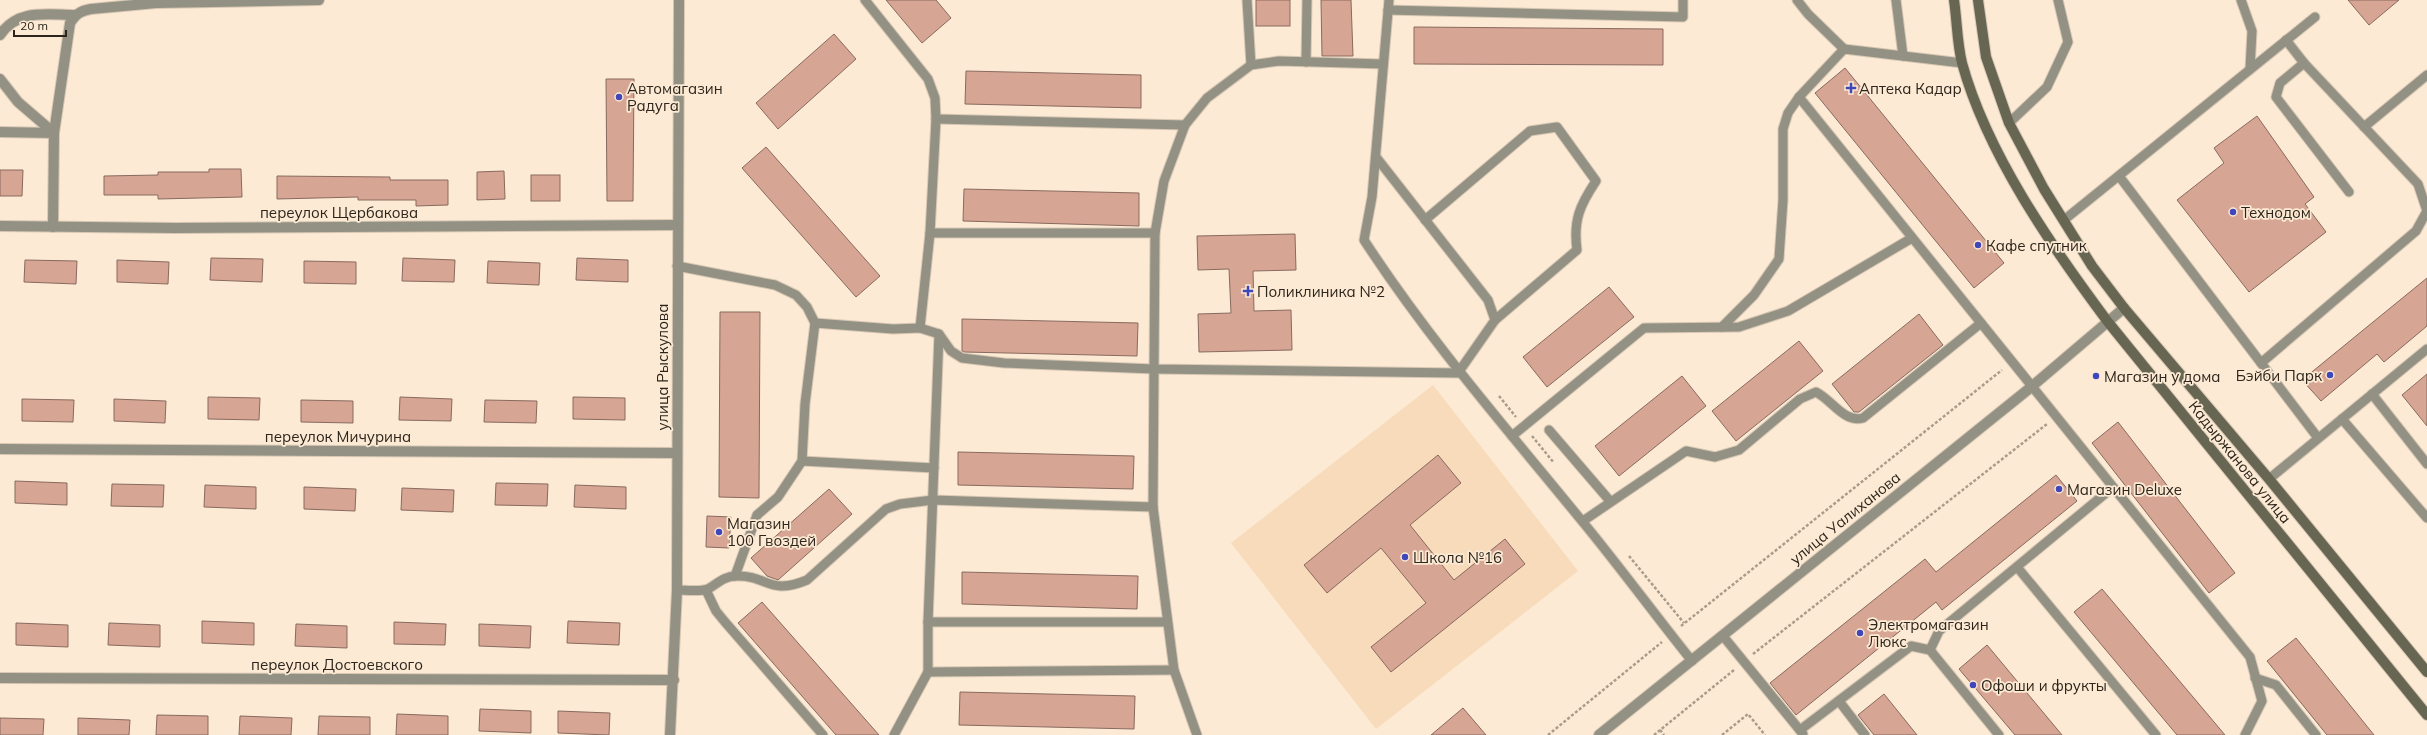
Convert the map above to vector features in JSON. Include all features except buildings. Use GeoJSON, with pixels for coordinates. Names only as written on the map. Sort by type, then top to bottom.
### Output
{"type":"FeatureCollection","features":[{"type":"Feature","properties":{"kind":"main road","name":"Кадыржанова улица"},"geometry":{"type":"LineString","coordinates":[[1954,0],[1962,63],[1989,134],[2024,200],[2075,278],[2108,322],[2427,715]]}},
{"type":"Feature","properties":{"kind":"main road","name":"Кадыржанова улица"},"geometry":{"type":"LineString","coordinates":[[1978,0],[1986,57],[2009,123],[2044,189],[2092,266],[2124,308],[2269,479],[2427,672]]}},
{"type":"Feature","properties":{"kind":"street"},"geometry":{"type":"LineString","coordinates":[[53,227],[54,133],[70,23],[75,15],[82,11],[91,9],[156,3],[319,0]]}},
{"type":"Feature","properties":{"kind":"street","name":"улица Рыскулова"},"geometry":{"type":"LineString","coordinates":[[670,735],[674,680],[677,590],[676,453],[679,0]]}},
{"type":"Feature","properties":{"kind":"street"},"geometry":{"type":"LineString","coordinates":[[0,35],[6,27],[19,18],[30,15],[75,15]]}},
{"type":"Feature","properties":{"kind":"street"},"geometry":{"type":"LineString","coordinates":[[0,80],[18,102],[54,133]]}},
{"type":"Feature","properties":{"kind":"street"},"geometry":{"type":"LineString","coordinates":[[0,132],[54,133]]}},
{"type":"Feature","properties":{"kind":"street","name":"переулок Щербакова"},"geometry":{"type":"LineString","coordinates":[[0,226],[175,228],[678,225]]}},
{"type":"Feature","properties":{"kind":"street","name":"улица Уалиханова"},"geometry":{"type":"LineString","coordinates":[[1599,735],[2030,388],[2124,308]]}},
{"type":"Feature","properties":{"kind":"street","name":"переулок Мичурина"},"geometry":{"type":"LineString","coordinates":[[0,449],[676,453]]}},
{"type":"Feature","properties":{"kind":"street","name":"переулок Достоевского"},"geometry":{"type":"LineString","coordinates":[[0,678],[674,680]]}},
{"type":"Feature","properties":{"kind":"lane"},"geometry":{"type":"LineString","coordinates":[[865,0],[928,79],[935,98],[936,119],[930,233],[920,328]]}},
{"type":"Feature","properties":{"kind":"lane"},"geometry":{"type":"LineString","coordinates":[[1247,0],[1252,65]]}},
{"type":"Feature","properties":{"kind":"lane"},"geometry":{"type":"LineString","coordinates":[[1306,62],[1307,0]]}},
{"type":"Feature","properties":{"kind":"lane"},"geometry":{"type":"LineString","coordinates":[[1389,0],[1372,197],[1364,240],[1390,280],[1458,373],[1512,436],[1582,522],[1692,661]]}},
{"type":"Feature","properties":{"kind":"lane"},"geometry":{"type":"LineString","coordinates":[[1388,10],[1683,17],[1684,0]]}},
{"type":"Feature","properties":{"kind":"lane"},"geometry":{"type":"LineString","coordinates":[[1797,0],[1808,14],[1844,49],[1962,63]]}},
{"type":"Feature","properties":{"kind":"lane"},"geometry":{"type":"LineString","coordinates":[[1896,0],[1903,56]]}},
{"type":"Feature","properties":{"kind":"lane"},"geometry":{"type":"LineString","coordinates":[[2009,123],[2046,87],[2068,42],[2058,0]]}},
{"type":"Feature","properties":{"kind":"lane"},"geometry":{"type":"LineString","coordinates":[[2241,0],[2252,31],[2250,69]]}},
{"type":"Feature","properties":{"kind":"lane"},"geometry":{"type":"LineString","coordinates":[[2064,220],[2315,16]]}},
{"type":"Feature","properties":{"kind":"lane"},"geometry":{"type":"LineString","coordinates":[[2261,362],[2416,231],[2427,211],[2418,184],[2304,63],[2286,40]]}},
{"type":"Feature","properties":{"kind":"lane"},"geometry":{"type":"LineString","coordinates":[[1722,327],[1754,296],[1779,259],[1783,200],[1783,129],[1788,113],[1799,97],[1844,49]]}},
{"type":"Feature","properties":{"kind":"lane"},"geometry":{"type":"LineString","coordinates":[[1197,735],[1174,670],[1153,507],[1155,233],[1164,181],[1185,125],[1207,98],[1252,65],[1279,61],[1383,64]]}},
{"type":"Feature","properties":{"kind":"lane"},"geometry":{"type":"LineString","coordinates":[[2304,63],[2280,83],[2276,97],[2349,192]]}},
{"type":"Feature","properties":{"kind":"lane"},"geometry":{"type":"LineString","coordinates":[[2364,127],[2427,75]]}},
{"type":"Feature","properties":{"kind":"lane"},"geometry":{"type":"LineString","coordinates":[[1799,97],[1981,323],[2030,388],[2250,657],[2262,701],[2245,735]]}},
{"type":"Feature","properties":{"kind":"lane"},"geometry":{"type":"LineString","coordinates":[[936,119],[1185,125]]}},
{"type":"Feature","properties":{"kind":"lane"},"geometry":{"type":"LineString","coordinates":[[1425,220],[1530,131],[1557,127],[1596,181],[1582,203],[1575,230],[1577,250],[1494,320],[1458,373]]}},
{"type":"Feature","properties":{"kind":"lane"},"geometry":{"type":"LineString","coordinates":[[1376,157],[1488,300],[1494,320]]}},
{"type":"Feature","properties":{"kind":"lane"},"geometry":{"type":"LineString","coordinates":[[2119,176],[2318,438]]}},
{"type":"Feature","properties":{"kind":"lane"},"geometry":{"type":"LineString","coordinates":[[930,233],[1155,233]]}},
{"type":"Feature","properties":{"kind":"lane"},"geometry":{"type":"LineString","coordinates":[[1512,436],[1644,328],[1739,326],[1788,311],[1912,238]]}},
{"type":"Feature","properties":{"kind":"lane"},"geometry":{"type":"LineString","coordinates":[[677,266],[775,285],[796,295],[807,307],[815,323],[805,404],[802,462],[778,497],[757,515],[735,576]]}},
{"type":"Feature","properties":{"kind":"lane"},"geometry":{"type":"LineString","coordinates":[[815,323],[893,329],[920,328],[939,334],[952,351],[962,358],[1004,363],[1154,369],[1458,373]]}},
{"type":"Feature","properties":{"kind":"lane"},"geometry":{"type":"LineString","coordinates":[[1582,522],[1610,501],[1686,451],[1715,457],[1739,450],[1800,399],[1816,392],[1825,396],[1849,418],[1856,420],[1863,418],[1981,323]]}},
{"type":"Feature","properties":{"kind":"lane"},"geometry":{"type":"LineString","coordinates":[[894,735],[928,672],[928,622],[939,334]]}},
{"type":"Feature","properties":{"kind":"lane"},"geometry":{"type":"LineString","coordinates":[[2269,479],[2427,349]]}},
{"type":"Feature","properties":{"kind":"lane"},"geometry":{"type":"LineString","coordinates":[[2372,394],[2427,464]]}},
{"type":"Feature","properties":{"kind":"lane"},"geometry":{"type":"LineString","coordinates":[[2342,419],[2427,518]]}},
{"type":"Feature","properties":{"kind":"lane"},"geometry":{"type":"LineString","coordinates":[[1549,430],[1610,501]]}},
{"type":"Feature","properties":{"kind":"lane"},"geometry":{"type":"LineString","coordinates":[[802,462],[934,468]]}},
{"type":"Feature","properties":{"kind":"lane"},"geometry":{"type":"LineString","coordinates":[[1930,650],[1940,631],[2112,488]]}},
{"type":"Feature","properties":{"kind":"lane"},"geometry":{"type":"LineString","coordinates":[[677,590],[706,590],[724,579],[735,576],[753,577],[780,587],[793,586],[807,580],[886,509],[900,504],[933,500],[1153,507]]}},
{"type":"Feature","properties":{"kind":"lane"},"geometry":{"type":"LineString","coordinates":[[2017,566],[2156,735]]}},
{"type":"Feature","properties":{"kind":"lane"},"geometry":{"type":"LineString","coordinates":[[706,590],[716,611],[823,735]]}},
{"type":"Feature","properties":{"kind":"lane"},"geometry":{"type":"LineString","coordinates":[[928,622],[1168,622]]}},
{"type":"Feature","properties":{"kind":"lane"},"geometry":{"type":"LineString","coordinates":[[1723,636],[1802,733],[1839,700],[1911,646],[1930,650],[1999,735]]}},
{"type":"Feature","properties":{"kind":"lane"},"geometry":{"type":"LineString","coordinates":[[928,672],[1174,670]]}},
{"type":"Feature","properties":{"kind":"lane"},"geometry":{"type":"LineString","coordinates":[[2255,678],[2276,685],[2316,735]]}},
{"type":"Feature","properties":{"kind":"lane"},"geometry":{"type":"LineString","coordinates":[[1839,700],[1865,735]]}},
{"type":"Feature","properties":{"kind":"path"},"geometry":{"type":"LineString","coordinates":[[1548,735],[1671,634],[2011,363]]}},
{"type":"Feature","properties":{"kind":"path"},"geometry":{"type":"LineString","coordinates":[[1654,735],[1744,662],[2055,418]]}},
{"type":"Feature","properties":{"kind":"path"},"geometry":{"type":"LineString","coordinates":[[1722,735],[1748,714],[1765,735]]}},
{"type":"Feature","properties":{"kind":"path"},"geometry":{"type":"LineString","coordinates":[[1660,730],[1664,735]]}},
{"type":"Feature","properties":{"kind":"shaded area","name":"Школа №16"},"geometry":{"type":"Polygon","coordinates":[[[1433,385],[1578,571],[1376,729],[1231,543],[1433,385]]]}},
{"type":"Feature","properties":{"kind":"place","name":"Аптека Кадар"},"geometry":{"type":"Point","coordinates":[1851,88]}},
{"type":"Feature","properties":{"kind":"place","name":"Автомагазин Радуга"},"geometry":{"type":"Point","coordinates":[619,97]}},
{"type":"Feature","properties":{"kind":"place","name":"Технодом"},"geometry":{"type":"Point","coordinates":[2233,212]}},
{"type":"Feature","properties":{"kind":"place","name":"Кафе спутник"},"geometry":{"type":"Point","coordinates":[1978,245]}},
{"type":"Feature","properties":{"kind":"place","name":"Поликлиника №2"},"geometry":{"type":"Point","coordinates":[1248,291]}},
{"type":"Feature","properties":{"kind":"place","name":"Бэйби Парк"},"geometry":{"type":"Point","coordinates":[2330,375]}},
{"type":"Feature","properties":{"kind":"place","name":"Магазин у дома"},"geometry":{"type":"Point","coordinates":[2096,376]}},
{"type":"Feature","properties":{"kind":"place","name":"Магазин Deluxe"},"geometry":{"type":"Point","coordinates":[2059,489]}},
{"type":"Feature","properties":{"kind":"place","name":"Магазин 100 Гвоздей"},"geometry":{"type":"Point","coordinates":[719,532]}},
{"type":"Feature","properties":{"kind":"place","name":"Школа №16"},"geometry":{"type":"Point","coordinates":[1405,557]}},
{"type":"Feature","properties":{"kind":"place","name":"Электромагазин Люкс"},"geometry":{"type":"Point","coordinates":[1860,633]}},
{"type":"Feature","properties":{"kind":"place","name":"Офоши и фрукты"},"geometry":{"type":"Point","coordinates":[1973,685]}}]}
